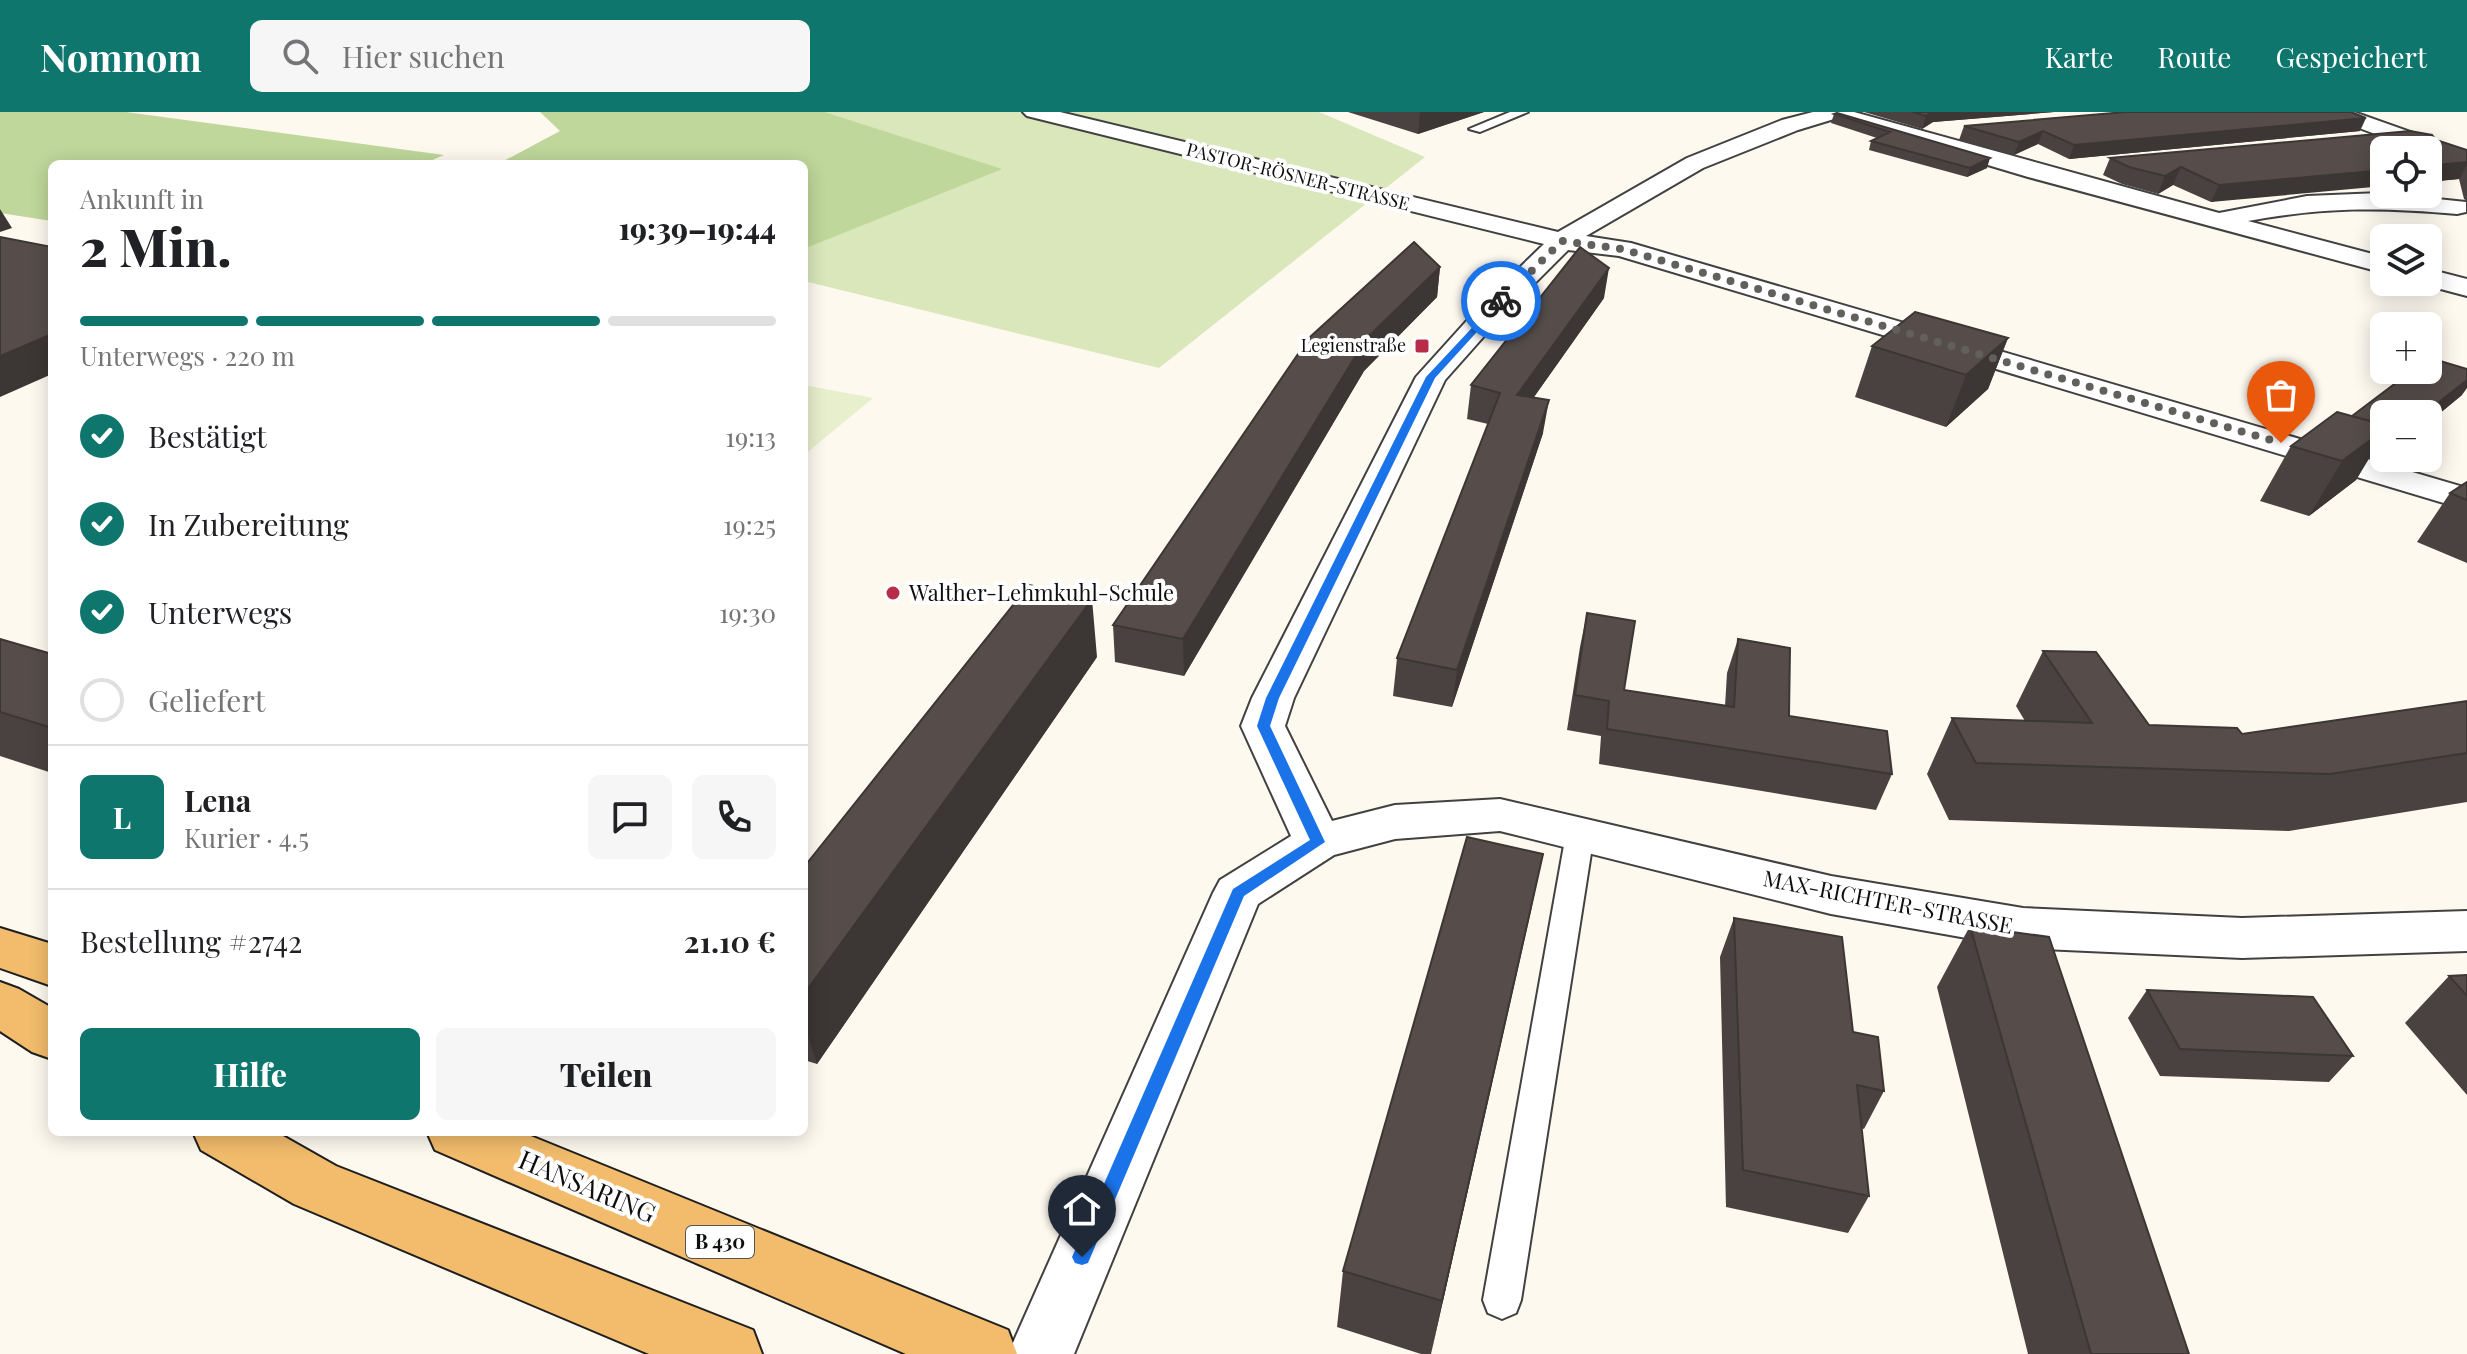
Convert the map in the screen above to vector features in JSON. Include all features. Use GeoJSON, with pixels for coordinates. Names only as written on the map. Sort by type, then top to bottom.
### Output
{"type":"FeatureCollection","features":[{"type":"Feature","properties":{"kind":"main road"},"geometry":{"type":"LineString","coordinates":[[0,948],[48,964]]}},
{"type":"Feature","properties":{"kind":"main road"},"geometry":{"type":"LineString","coordinates":[[0,1004],[48,1034]]}},
{"type":"Feature","properties":{"kind":"main road"},"geometry":{"type":"LineString","coordinates":[[229,1136],[315,1185],[729,1354]]}},
{"type":"Feature","properties":{"kind":"main road","name":"HANSARING"},"geometry":{"type":"LineString","coordinates":[[466,1136],[984,1354]]}},
{"type":"Feature","properties":{"kind":"street","name":"PASTOR-RÖSNER-STRASSE"},"geometry":{"type":"LineString","coordinates":[[1034,112],[1562,241],[1622,249],[2467,499]]}},
{"type":"Feature","properties":{"kind":"street"},"geometry":{"type":"LineString","coordinates":[[1318,842],[1263,726],[1273,698],[1431,377],[1562,241],[1615,207],[1695,163],[1790,125],[1836,112],[2036,172],[2370,261]]}},
{"type":"Feature","properties":{"kind":"street"},"geometry":{"type":"LineString","coordinates":[[2334,112],[2401,136]]}},
{"type":"Feature","properties":{"kind":"street"},"geometry":{"type":"LineString","coordinates":[[1752,115],[1790,125]]}},
{"type":"Feature","properties":{"kind":"street"},"geometry":{"type":"LineString","coordinates":[[1910,133],[1958,129]]}},
{"type":"Feature","properties":{"kind":"street"},"geometry":{"type":"LineString","coordinates":[[2358,141],[2370,140]]}},
{"type":"Feature","properties":{"kind":"street"},"geometry":{"type":"LineString","coordinates":[[2442,151],[2467,160]]}},
{"type":"Feature","properties":{"kind":"street"},"geometry":{"type":"LineString","coordinates":[[2036,172],[2098,166]]}},
{"type":"Feature","properties":{"kind":"street"},"geometry":{"type":"LineString","coordinates":[[2217,219],[2307,203],[2380,200],[2462,204]]}},
{"type":"Feature","properties":{"kind":"street"},"geometry":{"type":"LineString","coordinates":[[2427,224],[2462,204]]}},
{"type":"Feature","properties":{"kind":"street"},"geometry":{"type":"LineString","coordinates":[[2442,281],[2467,288]]}},
{"type":"Feature","properties":{"kind":"street","name":"MAX-RICHTER-STRASSE"},"geometry":{"type":"LineString","coordinates":[[1041,1354],[1238,893],[1318,842],[1395,822],[1500,815],[1831,895],[2023,928],[2242,938],[2467,931]]}},
{"type":"Feature","properties":{"kind":"lane"},"geometry":{"type":"LineString","coordinates":[[1475,129],[1522,112]]}},
{"type":"Feature","properties":{"kind":"lane"},"geometry":{"type":"LineString","coordinates":[[1502,1300],[1580,834]]}},
{"type":"Feature","properties":{"kind":"green space"},"geometry":{"type":"Polygon","coordinates":[[[0,112],[126,112],[444,155],[432,160],[48,160],[48,220],[0,213],[0,112]]]}},
{"type":"Feature","properties":{"kind":"green space"},"geometry":{"type":"Polygon","coordinates":[[[540,112],[825,112],[1002,169],[808,247],[808,160],[506,160],[560,131],[540,112]]]}},
{"type":"Feature","properties":{"kind":"green space"},"geometry":{"type":"Polygon","coordinates":[[[825,112],[1319,112],[1425,157],[1159,368],[808,282],[808,247],[1000,169],[825,112]]]}},
{"type":"Feature","properties":{"kind":"green space"},"geometry":{"type":"Polygon","coordinates":[[[808,386],[873,398],[808,452],[808,386]]]}},
{"type":"Feature","properties":{"kind":"building"},"geometry":{"type":"Polygon","coordinates":[[[2125,112],[2351,112],[2366,118],[2074,145],[2043,131],[2019,142],[1964,126],[2125,112]]]}},
{"type":"Feature","properties":{"kind":"building"},"geometry":{"type":"Polygon","coordinates":[[[1834,114],[1990,158],[1970,168],[1871,141],[1890,132],[1834,114]]]}},
{"type":"Feature","properties":{"kind":"building"},"geometry":{"type":"Polygon","coordinates":[[[2410,131],[2433,136],[2370,136],[2370,171],[2219,185],[2181,167],[2165,176],[2129,167],[2110,158],[2410,131]]]}},
{"type":"Feature","properties":{"kind":"building"},"geometry":{"type":"Polygon","coordinates":[[[2442,142],[2467,150],[2467,162],[2442,165],[2442,142]]]}},
{"type":"Feature","properties":{"kind":"building"},"geometry":{"type":"Polygon","coordinates":[[[0,237],[48,246],[48,336],[0,356],[0,237]]]}},
{"type":"Feature","properties":{"kind":"building"},"geometry":{"type":"Polygon","coordinates":[[[1414,242],[1440,267],[1366,339],[1183,639],[1113,625],[1309,338],[1414,242]]]}},
{"type":"Feature","properties":{"kind":"building"},"geometry":{"type":"Polygon","coordinates":[[[1580,247],[1609,268],[1517,395],[1549,400],[1457,670],[1397,658],[1500,393],[1471,385],[1580,247]]]}},
{"type":"Feature","properties":{"kind":"building"},"geometry":{"type":"Polygon","coordinates":[[[1915,312],[2008,338],[1966,375],[1872,346],[1915,312]]]}},
{"type":"Feature","properties":{"kind":"building"},"geometry":{"type":"Polygon","coordinates":[[[2442,362],[2467,369],[2467,380],[2442,400],[2373,400],[2394,384],[2442,384],[2442,362]]]}},
{"type":"Feature","properties":{"kind":"building"},"geometry":{"type":"Polygon","coordinates":[[[2370,402],[2370,421],[2352,416],[2370,402]]]}},
{"type":"Feature","properties":{"kind":"building"},"geometry":{"type":"Polygon","coordinates":[[[2337,412],[2370,421],[2370,440],[2342,461],[2291,446],[2337,412]]]}},
{"type":"Feature","properties":{"kind":"building"},"geometry":{"type":"Polygon","coordinates":[[[2467,482],[2467,500],[2450,493],[2467,482]]]}},
{"type":"Feature","properties":{"kind":"building"},"geometry":{"type":"Polygon","coordinates":[[[1029,585],[1092,599],[808,989],[808,862],[1029,585]]]}},
{"type":"Feature","properties":{"kind":"building"},"geometry":{"type":"Polygon","coordinates":[[[1587,613],[1635,621],[1624,690],[1734,707],[1738,639],[1790,648],[1789,716],[1887,731],[1892,774],[1607,729],[1609,701],[1575,695],[1587,613]]]}},
{"type":"Feature","properties":{"kind":"building"},"geometry":{"type":"Polygon","coordinates":[[[0,639],[48,653],[48,727],[0,712],[0,639]]]}},
{"type":"Feature","properties":{"kind":"building"},"geometry":{"type":"Polygon","coordinates":[[[2043,651],[2096,652],[2149,725],[2237,728],[2242,734],[2467,701],[2467,753],[2330,774],[1976,763],[1952,718],[2092,723],[2043,651]]]}},
{"type":"Feature","properties":{"kind":"building"},"geometry":{"type":"Polygon","coordinates":[[[1467,837],[1543,854],[1442,1301],[1343,1271],[1467,837]]]}},
{"type":"Feature","properties":{"kind":"building"},"geometry":{"type":"Polygon","coordinates":[[[1734,918],[1842,937],[1853,1032],[1878,1037],[1884,1091],[1857,1085],[1869,1196],[1743,1170],[1734,918]]]}},
{"type":"Feature","properties":{"kind":"building"},"geometry":{"type":"Polygon","coordinates":[[[1970,926],[2049,937],[2189,1354],[2091,1354],[1970,926]]]}},
{"type":"Feature","properties":{"kind":"building"},"geometry":{"type":"Polygon","coordinates":[[[2467,975],[2467,996],[2449,976],[2467,975]]]}},
{"type":"Feature","properties":{"kind":"building"},"geometry":{"type":"Polygon","coordinates":[[[2147,990],[2313,997],[2353,1056],[2180,1049],[2147,990]]]}},
{"type":"Feature","properties":{"kind":"way so far"},"geometry":{"type":"LineString","coordinates":[[1501,301],[1562,241],[1622,249],[2281,443]]}},
{"type":"Feature","properties":{"kind":"place","name":"Legienstraße"},"geometry":{"type":"Point","coordinates":[1422,346]}},
{"type":"Feature","properties":{"kind":"place","name":"Walther-Lehmkuhl-Schule"},"geometry":{"type":"Point","coordinates":[893,593]}},
{"type":"Feature","properties":{"kind":"route"},"geometry":{"type":"LineString","coordinates":[[1082,1257],[1238,893],[1318,842],[1263,726],[1273,698],[1431,377],[1501,301]]}}]}
